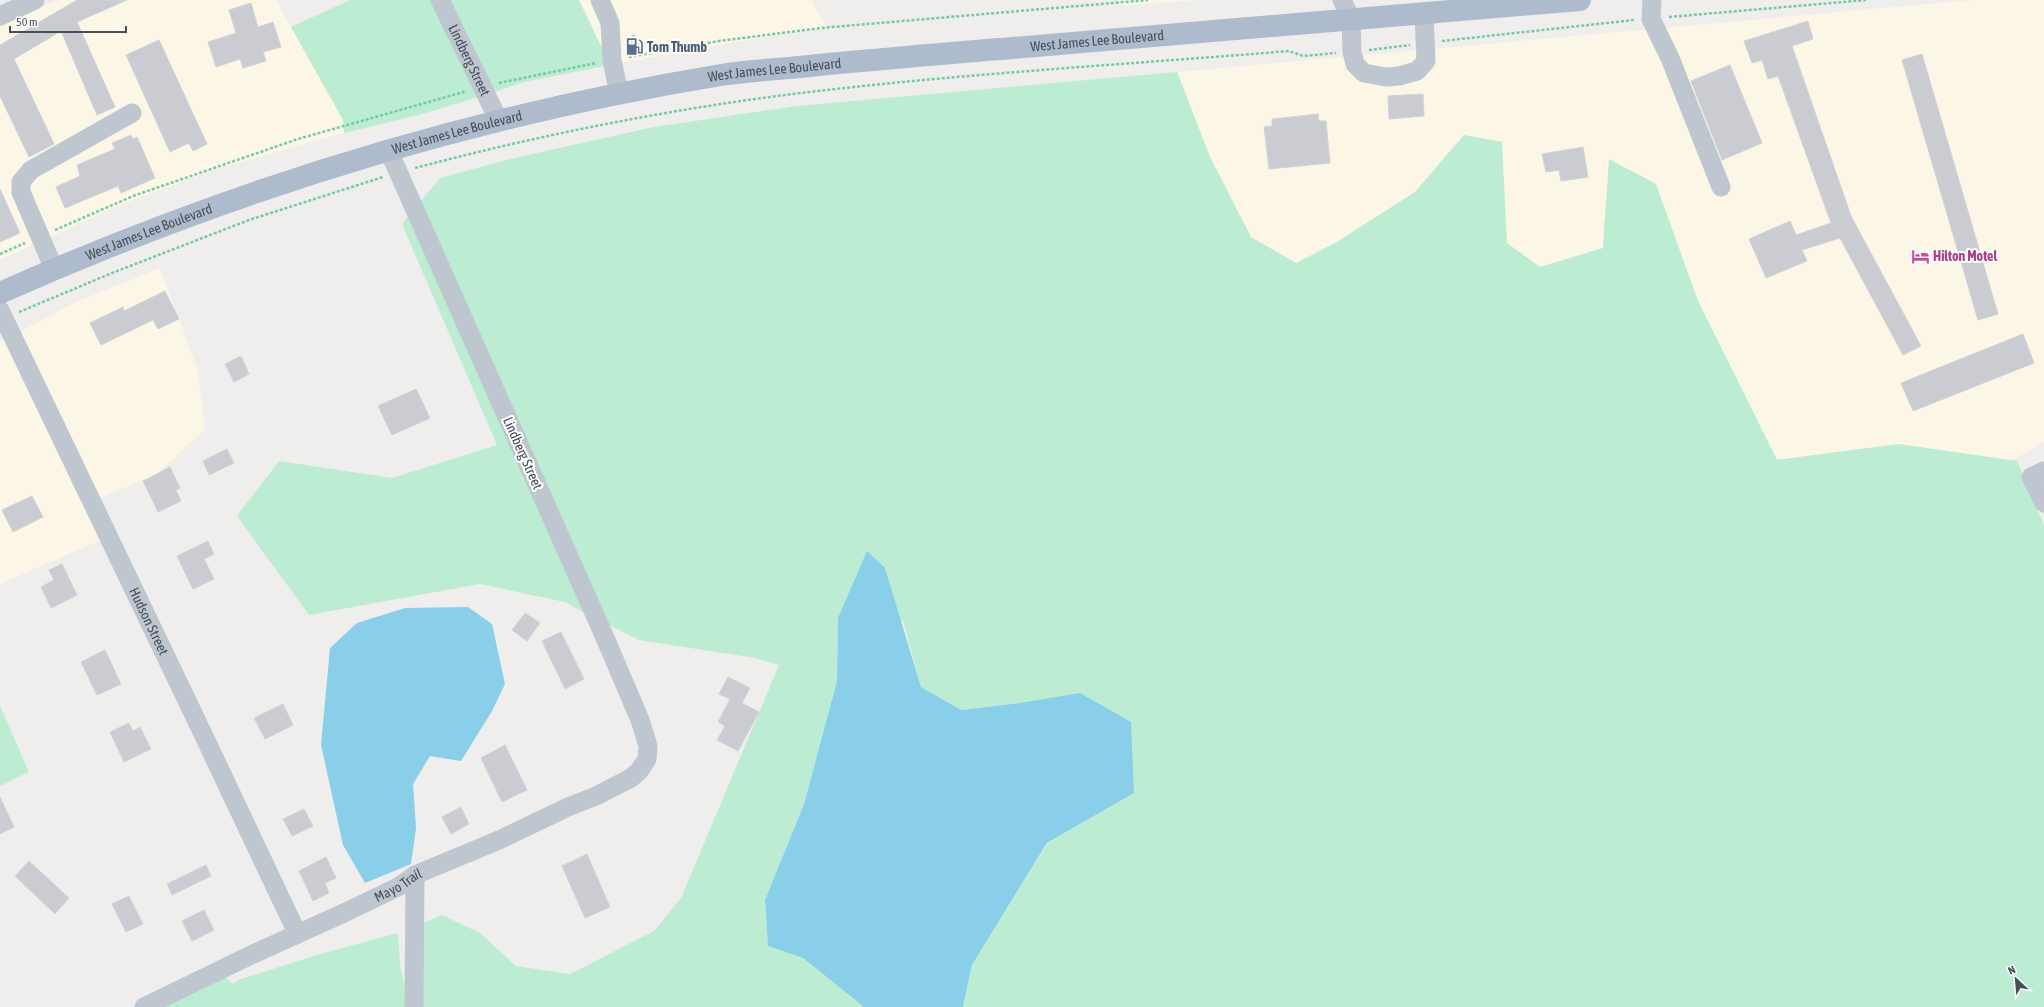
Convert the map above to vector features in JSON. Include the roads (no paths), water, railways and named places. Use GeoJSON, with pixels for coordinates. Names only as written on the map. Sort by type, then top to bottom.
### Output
{"type":"FeatureCollection","features":[{"type":"Feature","properties":{"kind":"main road","name":"West James Lee Boulevard"},"geometry":{"type":"LineString","coordinates":[[0,293],[54,269],[179,219],[388,149],[499,121],[620,94],[734,74],[1346,10],[1424,13],[1540,2],[1580,0]]}},
{"type":"Feature","properties":{"kind":"street"},"geometry":{"type":"LineString","coordinates":[[0,16],[35,0]]}},
{"type":"Feature","properties":{"kind":"street","name":"Lindberg Street"},"geometry":{"type":"LineString","coordinates":[[440,0],[499,121]]}},
{"type":"Feature","properties":{"kind":"street"},"geometry":{"type":"LineString","coordinates":[[600,0],[610,23],[612,60],[620,94]]}},
{"type":"Feature","properties":{"kind":"street"},"geometry":{"type":"LineString","coordinates":[[1652,0],[1651,19],[1670,58],[1721,187]]}},
{"type":"Feature","properties":{"kind":"street"},"geometry":{"type":"LineString","coordinates":[[1346,10],[1355,64],[1364,73],[1386,77],[1399,76],[1417,71],[1426,60],[1424,13]]}},
{"type":"Feature","properties":{"kind":"street"},"geometry":{"type":"LineString","coordinates":[[54,269],[21,192],[21,182],[31,170],[132,113]]}},
{"type":"Feature","properties":{"kind":"street","name":"Lindberg Street"},"geometry":{"type":"LineString","coordinates":[[388,149],[615,661],[640,720],[648,746],[647,759]]}},
{"type":"Feature","properties":{"kind":"street","name":"Hudson Street"},"geometry":{"type":"LineString","coordinates":[[2,314],[204,734],[297,933]]}},
{"type":"Feature","properties":{"kind":"street"},"geometry":{"type":"LineString","coordinates":[[2044,471],[2031,477],[2044,503]]}},
{"type":"Feature","properties":{"kind":"street","name":"Mayo Trail"},"geometry":{"type":"LineString","coordinates":[[144,1007],[297,933],[400,886],[415,875],[499,840],[568,807],[596,796],[631,778],[639,771],[647,759]]}},
{"type":"Feature","properties":{"kind":"street"},"geometry":{"type":"LineString","coordinates":[[414,1007],[415,875]]}},
{"type":"Feature","properties":{"kind":"water"},"geometry":{"type":"Polygon","coordinates":[[[867,551],[885,568],[921,687],[961,710],[1020,703],[1080,693],[1131,722],[1134,793],[1047,843],[972,965],[963,1007],[864,1007],[803,958],[768,946],[765,900],[804,804],[837,681],[838,618],[867,551]]]}},
{"type":"Feature","properties":{"kind":"water"},"geometry":{"type":"Polygon","coordinates":[[[468,607],[492,624],[505,684],[492,711],[461,761],[430,756],[413,784],[416,828],[411,864],[365,883],[343,845],[321,745],[330,648],[357,623],[405,608],[468,607]]]}},
{"type":"Feature","properties":{"kind":"place","name":"Tom Thumb"},"geometry":{"type":"Point","coordinates":[634,47]}},
{"type":"Feature","properties":{"kind":"place","name":"Hilton Motel"},"geometry":{"type":"Point","coordinates":[1920,256]}}]}
